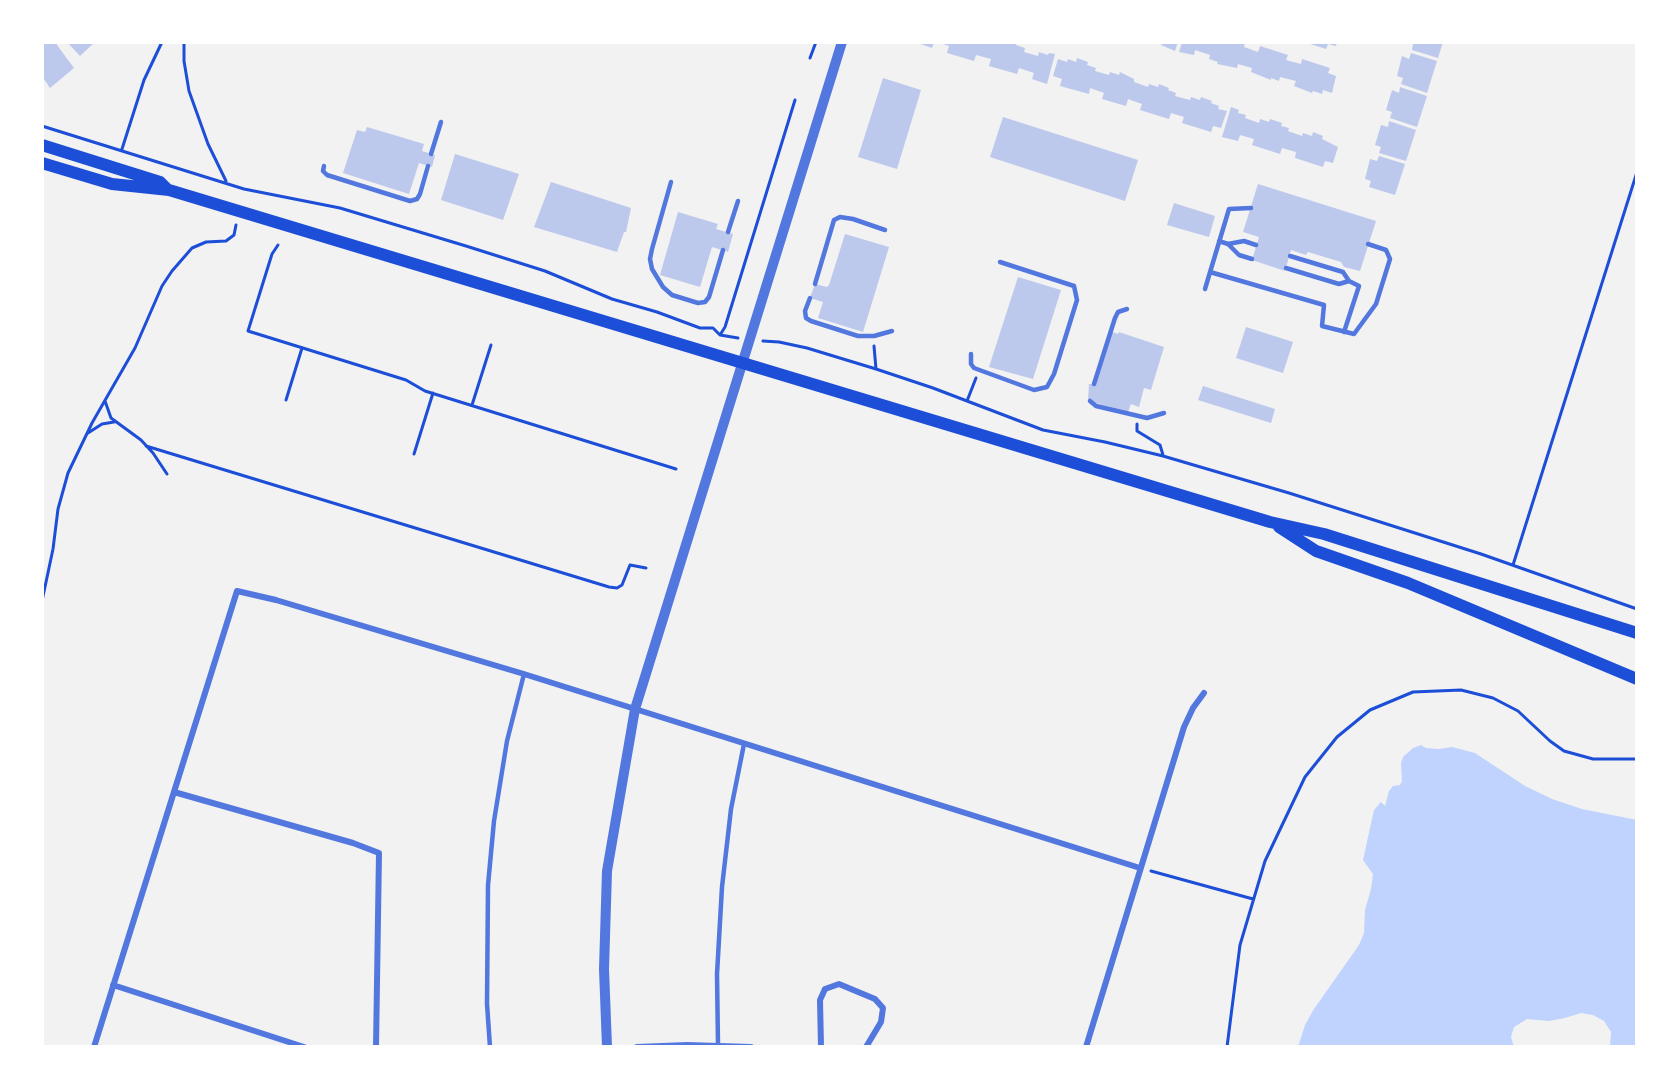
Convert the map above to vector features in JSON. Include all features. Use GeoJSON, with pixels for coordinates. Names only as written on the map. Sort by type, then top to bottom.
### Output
{"type":"FeatureCollection","features":[{"type":"Feature","properties":{"kind":"main road"},"geometry":{"type":"LineString","coordinates":[[42,146],[160,182],[169,190]]}},
{"type":"Feature","properties":{"kind":"main road"},"geometry":{"type":"LineString","coordinates":[[42,163],[112,184],[169,190],[1270,522],[1324,534],[1637,633]]}},
{"type":"Feature","properties":{"kind":"main road"},"geometry":{"type":"LineString","coordinates":[[1270,522],[1316,551],[1408,583],[1637,678]]}},
{"type":"Feature","properties":{"kind":"street"},"geometry":{"type":"LineString","coordinates":[[607,1047],[604,969],[607,871],[634,709],[842,42]]}},
{"type":"Feature","properties":{"kind":"street"},"geometry":{"type":"LineString","coordinates":[[94,1047],[237,591],[276,600],[524,674],[1140,868]]}},
{"type":"Feature","properties":{"kind":"street"},"geometry":{"type":"LineString","coordinates":[[1086,1047],[1184,728],[1204,693]]}},
{"type":"Feature","properties":{"kind":"street"},"geometry":{"type":"LineString","coordinates":[[174,792],[353,843],[379,853],[376,1047]]}},
{"type":"Feature","properties":{"kind":"street"},"geometry":{"type":"LineString","coordinates":[[821,1047],[820,1000],[825,989],[838,984],[875,999],[883,1008],[881,1022],[866,1047]]}},
{"type":"Feature","properties":{"kind":"street"},"geometry":{"type":"LineString","coordinates":[[113,985],[304,1047]]}},
{"type":"Feature","properties":{"kind":"street"},"geometry":{"type":"LineString","coordinates":[[637,1047],[718,1045],[751,1047]]}},
{"type":"Feature","properties":{"kind":"lane"},"geometry":{"type":"LineString","coordinates":[[431,154],[441,122]]}},
{"type":"Feature","properties":{"kind":"lane"},"geometry":{"type":"LineString","coordinates":[[324,166],[323,171],[327,175],[410,201],[417,199],[420,194],[428,165]]}},
{"type":"Feature","properties":{"kind":"lane"},"geometry":{"type":"LineString","coordinates":[[671,182],[650,259],[652,269],[663,287],[672,295],[691,301],[705,302],[709,297],[723,250]]}},
{"type":"Feature","properties":{"kind":"lane"},"geometry":{"type":"LineString","coordinates":[[728,232],[738,201]]}},
{"type":"Feature","properties":{"kind":"lane"},"geometry":{"type":"LineString","coordinates":[[1205,289],[1229,209],[1251,208]]}},
{"type":"Feature","properties":{"kind":"lane"},"geometry":{"type":"LineString","coordinates":[[815,284],[834,220],[846,218],[885,230]]}},
{"type":"Feature","properties":{"kind":"lane"},"geometry":{"type":"LineString","coordinates":[[1220,241],[1228,244],[1239,255],[1252,259]]}},
{"type":"Feature","properties":{"kind":"lane"},"geometry":{"type":"LineString","coordinates":[[1228,244],[1244,242],[1256,245]]}},
{"type":"Feature","properties":{"kind":"lane"},"geometry":{"type":"LineString","coordinates":[[1210,272],[1324,305],[1322,326],[1354,334],[1376,304],[1390,260],[1386,250],[1368,244]]}},
{"type":"Feature","properties":{"kind":"lane"},"geometry":{"type":"LineString","coordinates":[[1290,256],[1343,272],[1349,281],[1359,286],[1344,332]]}},
{"type":"Feature","properties":{"kind":"lane"},"geometry":{"type":"LineString","coordinates":[[970,354],[971,364],[979,370],[1034,390],[1047,387],[1054,374],[1077,300],[1077,292],[1074,286],[1000,262]]}},
{"type":"Feature","properties":{"kind":"lane"},"geometry":{"type":"LineString","coordinates":[[1286,268],[1339,284],[1349,281]]}},
{"type":"Feature","properties":{"kind":"lane"},"geometry":{"type":"LineString","coordinates":[[810,298],[805,311],[806,318],[858,336],[873,336],[892,331]]}},
{"type":"Feature","properties":{"kind":"lane"},"geometry":{"type":"LineString","coordinates":[[1094,384],[1115,318],[1118,312],[1127,309]]}},
{"type":"Feature","properties":{"kind":"lane"},"geometry":{"type":"LineString","coordinates":[[1090,401],[1096,406],[1139,417],[1155,417],[1164,413]]}},
{"type":"Feature","properties":{"kind":"lane"},"geometry":{"type":"LineString","coordinates":[[490,1047],[487,1004],[488,885],[494,821],[507,741],[524,674]]}},
{"type":"Feature","properties":{"kind":"lane"},"geometry":{"type":"LineString","coordinates":[[718,1045],[717,974],[722,887],[731,809],[744,744]]}},
{"type":"Feature","properties":{"kind":"path"},"geometry":{"type":"LineString","coordinates":[[122,149],[144,80],[162,42]]}},
{"type":"Feature","properties":{"kind":"path"},"geometry":{"type":"LineString","coordinates":[[184,42],[184,60],[189,91],[208,144],[227,183]]}},
{"type":"Feature","properties":{"kind":"path"},"geometry":{"type":"LineString","coordinates":[[810,58],[816,42]]}},
{"type":"Feature","properties":{"kind":"path"},"geometry":{"type":"LineString","coordinates":[[42,126],[122,149],[244,189],[340,208],[466,246],[545,271],[612,299],[700,328],[713,328],[720,335],[725,327],[795,100]]}},
{"type":"Feature","properties":{"kind":"path"},"geometry":{"type":"LineString","coordinates":[[1513,565],[1637,172]]}},
{"type":"Feature","properties":{"kind":"path"},"geometry":{"type":"LineString","coordinates":[[42,601],[53,549],[58,509],[68,473],[135,348],[162,286],[192,248],[206,242],[226,241],[234,235]]}},
{"type":"Feature","properties":{"kind":"path"},"geometry":{"type":"LineString","coordinates":[[278,245],[272,254],[248,331],[406,380],[433,393],[676,469]]}},
{"type":"Feature","properties":{"kind":"path"},"geometry":{"type":"LineString","coordinates":[[873,336],[876,369]]}},
{"type":"Feature","properties":{"kind":"path"},"geometry":{"type":"LineString","coordinates":[[775,342],[807,348],[876,369],[1043,430],[1163,456],[1248,481],[1513,565],[1637,609]]}},
{"type":"Feature","properties":{"kind":"path"},"geometry":{"type":"LineString","coordinates":[[472,405],[491,345]]}},
{"type":"Feature","properties":{"kind":"path"},"geometry":{"type":"LineString","coordinates":[[286,400],[302,348]]}},
{"type":"Feature","properties":{"kind":"path"},"geometry":{"type":"LineString","coordinates":[[968,401],[979,370]]}},
{"type":"Feature","properties":{"kind":"path"},"geometry":{"type":"LineString","coordinates":[[414,454],[433,393]]}},
{"type":"Feature","properties":{"kind":"path"},"geometry":{"type":"LineString","coordinates":[[105,401],[111,418],[146,446],[167,474]]}},
{"type":"Feature","properties":{"kind":"path"},"geometry":{"type":"LineString","coordinates":[[1139,417],[1137,431],[1160,446],[1163,456]]}},
{"type":"Feature","properties":{"kind":"path"},"geometry":{"type":"LineString","coordinates":[[87,434],[102,424],[110,421],[116,423]]}},
{"type":"Feature","properties":{"kind":"path"},"geometry":{"type":"LineString","coordinates":[[146,446],[609,587],[617,588],[622,585],[630,565],[646,568]]}},
{"type":"Feature","properties":{"kind":"path"},"geometry":{"type":"LineString","coordinates":[[1227,1047],[1240,945],[1265,861],[1305,777],[1337,736],[1370,710],[1413,692],[1461,690],[1493,698],[1518,711],[1564,751],[1593,759],[1637,759]]}},
{"type":"Feature","properties":{"kind":"path"},"geometry":{"type":"LineString","coordinates":[[1140,868],[1253,899]]}},
{"type":"Feature","properties":{"kind":"water"},"geometry":{"type":"Polygon","coordinates":[[[1421,745],[1426,748],[1439,749],[1452,747],[1475,753],[1525,786],[1552,799],[1582,809],[1637,820],[1637,1047],[1610,1047],[1611,1032],[1604,1021],[1593,1015],[1581,1013],[1549,1021],[1527,1019],[1514,1027],[1511,1037],[1514,1047],[1298,1047],[1305,1025],[1314,1009],[1359,945],[1364,933],[1365,910],[1373,874],[1363,860],[1374,810],[1381,802],[1385,806],[1389,791],[1393,786],[1400,785],[1403,757],[1413,748],[1421,745]]]}},
{"type":"Feature","properties":{"kind":"building"},"geometry":{"type":"Polygon","coordinates":[[[42,42],[57,42],[74,68],[50,88],[42,76],[42,42]]]}},
{"type":"Feature","properties":{"kind":"building"},"geometry":{"type":"Polygon","coordinates":[[[67,42],[95,42],[80,56],[67,42]]]}},
{"type":"Feature","properties":{"kind":"building"},"geometry":{"type":"Polygon","coordinates":[[[915,42],[934,42],[932,48],[915,42]]]}},
{"type":"Feature","properties":{"kind":"building"},"geometry":{"type":"Polygon","coordinates":[[[937,42],[1017,42],[1016,45],[1025,48],[1024,52],[1038,56],[1039,52],[1048,55],[1049,53],[1055,54],[1047,84],[1032,79],[1034,73],[1019,68],[1017,74],[989,66],[991,59],[976,55],[974,61],[947,53],[949,46],[937,42]]]}},
{"type":"Feature","properties":{"kind":"building"},"geometry":{"type":"Polygon","coordinates":[[[1162,42],[1178,42],[1175,51],[1161,45],[1162,42]]]}},
{"type":"Feature","properties":{"kind":"building"},"geometry":{"type":"Polygon","coordinates":[[[1182,42],[1245,42],[1244,47],[1258,52],[1260,46],[1288,55],[1286,60],[1301,64],[1302,59],[1330,68],[1328,73],[1336,76],[1332,93],[1323,90],[1322,94],[1313,91],[1312,93],[1294,86],[1296,81],[1280,77],[1279,81],[1271,78],[1271,80],[1251,72],[1252,68],[1238,64],[1237,68],[1217,64],[1218,62],[1209,59],[1210,55],[1195,50],[1194,55],[1179,52],[1182,42]]]}},
{"type":"Feature","properties":{"kind":"building"},"geometry":{"type":"Polygon","coordinates":[[[1304,42],[1337,42],[1336,46],[1328,44],[1326,49],[1304,42]]]}},
{"type":"Feature","properties":{"kind":"building"},"geometry":{"type":"Polygon","coordinates":[[[1410,42],[1443,42],[1438,58],[1412,50],[1413,44],[1410,42]]]}},
{"type":"Feature","properties":{"kind":"building"},"geometry":{"type":"Polygon","coordinates":[[[1411,53],[1437,61],[1427,93],[1401,84],[1403,78],[1397,76],[1402,56],[1409,59],[1411,53]]]}},
{"type":"Feature","properties":{"kind":"building"},"geometry":{"type":"Polygon","coordinates":[[[1077,58],[1088,62],[1087,65],[1096,68],[1095,71],[1109,75],[1110,72],[1119,75],[1120,72],[1134,79],[1134,82],[1148,87],[1149,84],[1158,87],[1159,84],[1169,88],[1168,90],[1176,93],[1175,96],[1190,100],[1191,97],[1200,100],[1201,97],[1212,101],[1211,103],[1219,106],[1218,109],[1227,111],[1221,128],[1213,126],[1211,132],[1182,123],[1184,117],[1171,113],[1169,119],[1140,110],[1142,104],[1128,99],[1126,106],[1102,99],[1104,93],[1090,88],[1089,94],[1060,86],[1062,79],[1053,76],[1058,59],[1076,62],[1077,58]]]}},
{"type":"Feature","properties":{"kind":"building"},"geometry":{"type":"Polygon","coordinates":[[[883,78],[921,90],[897,169],[858,157],[883,78]]]}},
{"type":"Feature","properties":{"kind":"building"},"geometry":{"type":"Polygon","coordinates":[[[1400,87],[1427,96],[1417,127],[1390,118],[1392,112],[1386,110],[1392,90],[1399,93],[1400,87]]]}},
{"type":"Feature","properties":{"kind":"building"},"geometry":{"type":"Polygon","coordinates":[[[1231,107],[1239,110],[1238,113],[1246,115],[1245,118],[1259,123],[1260,119],[1269,122],[1270,119],[1282,123],[1281,126],[1289,128],[1288,131],[1302,136],[1303,133],[1312,136],[1313,132],[1323,136],[1322,139],[1338,147],[1333,163],[1325,161],[1323,167],[1295,158],[1296,152],[1282,148],[1280,154],[1252,145],[1254,139],[1240,135],[1238,141],[1222,137],[1231,107]]]}},
{"type":"Feature","properties":{"kind":"building"},"geometry":{"type":"Polygon","coordinates":[[[1003,117],[1138,160],[1125,201],[990,157],[1003,117]]]}},
{"type":"Feature","properties":{"kind":"building"},"geometry":{"type":"Polygon","coordinates":[[[1389,121],[1416,130],[1406,161],[1379,153],[1381,147],[1375,145],[1381,125],[1388,127],[1389,121]]]}},
{"type":"Feature","properties":{"kind":"building"},"geometry":{"type":"Polygon","coordinates":[[[367,127],[424,144],[422,151],[435,155],[432,167],[419,163],[409,194],[343,173],[357,130],[365,132],[367,127]]]}},
{"type":"Feature","properties":{"kind":"building"},"geometry":{"type":"Polygon","coordinates":[[[455,154],[519,174],[503,220],[441,200],[455,154]]]}},
{"type":"Feature","properties":{"kind":"building"},"geometry":{"type":"Polygon","coordinates":[[[1379,156],[1405,164],[1395,195],[1369,187],[1371,181],[1365,179],[1370,159],[1377,161],[1379,156]]]}},
{"type":"Feature","properties":{"kind":"building"},"geometry":{"type":"Polygon","coordinates":[[[551,182],[631,208],[626,232],[624,232],[617,252],[534,227],[551,182]]]}},
{"type":"Feature","properties":{"kind":"building"},"geometry":{"type":"Polygon","coordinates":[[[1258,184],[1376,221],[1360,271],[1344,267],[1341,262],[1308,252],[1306,255],[1291,250],[1285,271],[1252,260],[1259,237],[1243,232],[1258,184]]]}},
{"type":"Feature","properties":{"kind":"building"},"geometry":{"type":"Polygon","coordinates":[[[1174,203],[1215,216],[1209,237],[1167,225],[1174,203]]]}},
{"type":"Feature","properties":{"kind":"building"},"geometry":{"type":"Polygon","coordinates":[[[678,212],[718,224],[716,229],[733,234],[728,252],[712,247],[700,287],[660,275],[678,212]]]}},
{"type":"Feature","properties":{"kind":"building"},"geometry":{"type":"Polygon","coordinates":[[[845,234],[889,247],[863,332],[818,318],[823,302],[810,298],[815,284],[827,287],[829,285],[845,234]]]}},
{"type":"Feature","properties":{"kind":"building"},"geometry":{"type":"Polygon","coordinates":[[[1018,277],[1061,290],[1033,379],[989,367],[1018,277]]]}},
{"type":"Feature","properties":{"kind":"building"},"geometry":{"type":"Polygon","coordinates":[[[1246,327],[1293,342],[1283,373],[1236,358],[1246,327]]]}},
{"type":"Feature","properties":{"kind":"building"},"geometry":{"type":"Polygon","coordinates":[[[1112,332],[1118,334],[1119,332],[1164,347],[1151,390],[1144,388],[1139,407],[1131,404],[1128,412],[1088,401],[1089,384],[1096,384],[1112,332]]]}},
{"type":"Feature","properties":{"kind":"building"},"geometry":{"type":"Polygon","coordinates":[[[1203,386],[1275,409],[1271,423],[1198,400],[1203,386]]]}}]}
